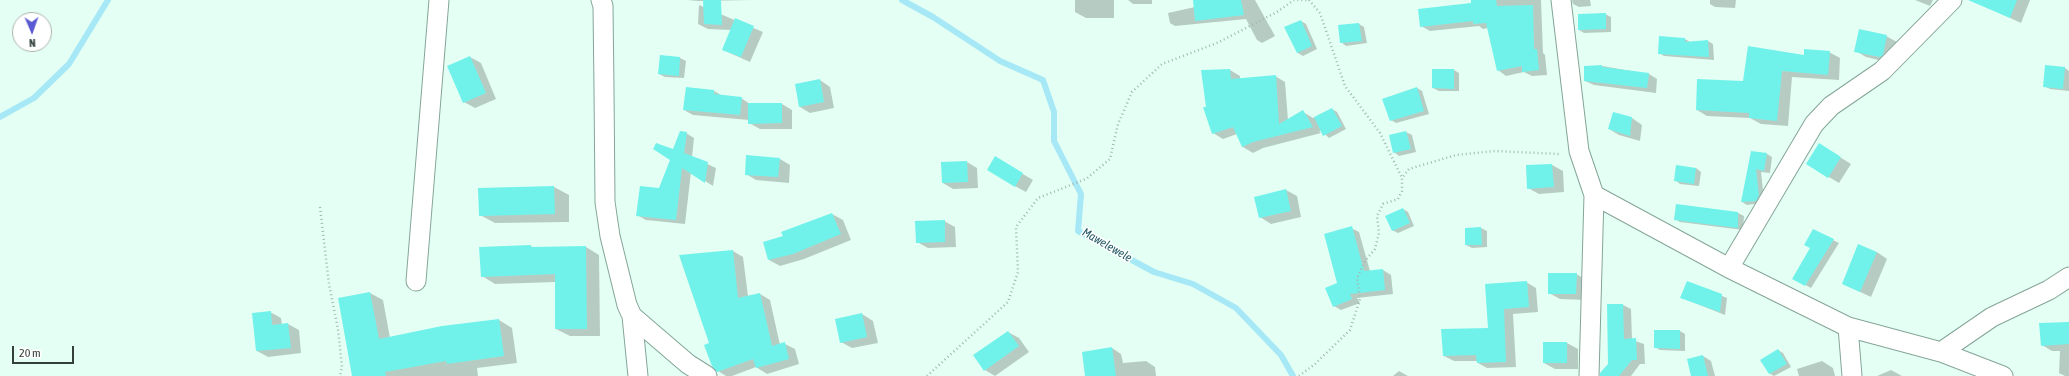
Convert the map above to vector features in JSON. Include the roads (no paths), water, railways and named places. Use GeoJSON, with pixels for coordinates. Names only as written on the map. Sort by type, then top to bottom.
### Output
{"type":"FeatureCollection","features":[{"type":"Feature","properties":{"kind":"street"},"geometry":{"type":"LineString","coordinates":[[416,281],[439,0]]}},
{"type":"Feature","properties":{"kind":"street"},"geometry":{"type":"LineString","coordinates":[[601,0],[603,21],[605,202],[612,243],[627,304],[632,316],[638,376]]}},
{"type":"Feature","properties":{"kind":"street"},"geometry":{"type":"LineString","coordinates":[[1562,0],[1579,151],[1594,195],[1589,376]]}},
{"type":"Feature","properties":{"kind":"street"},"geometry":{"type":"LineString","coordinates":[[1729,268],[1814,124],[1831,106],[1882,71],[1952,0]]}},
{"type":"Feature","properties":{"kind":"street"},"geometry":{"type":"LineString","coordinates":[[1594,195],[1729,268],[1848,327],[1941,352],[2002,376]]}},
{"type":"Feature","properties":{"kind":"street"},"geometry":{"type":"LineString","coordinates":[[1941,352],[1992,317],[2049,290],[2069,278]]}},
{"type":"Feature","properties":{"kind":"street"},"geometry":{"type":"LineString","coordinates":[[632,316],[688,364],[707,376]]}},
{"type":"Feature","properties":{"kind":"street"},"geometry":{"type":"LineString","coordinates":[[1848,327],[1852,376]]}},
{"type":"Feature","properties":{"kind":"waterway"},"geometry":{"type":"LineString","coordinates":[[0,117],[34,98],[69,64],[108,0]]}},
{"type":"Feature","properties":{"kind":"waterway","name":"Mawelewele"},"geometry":{"type":"LineString","coordinates":[[902,0],[933,17],[1000,61],[1043,80],[1054,112],[1054,141],[1081,194],[1078,231],[1154,272],[1193,284],[1236,308],[1281,355],[1293,376]]}}]}
